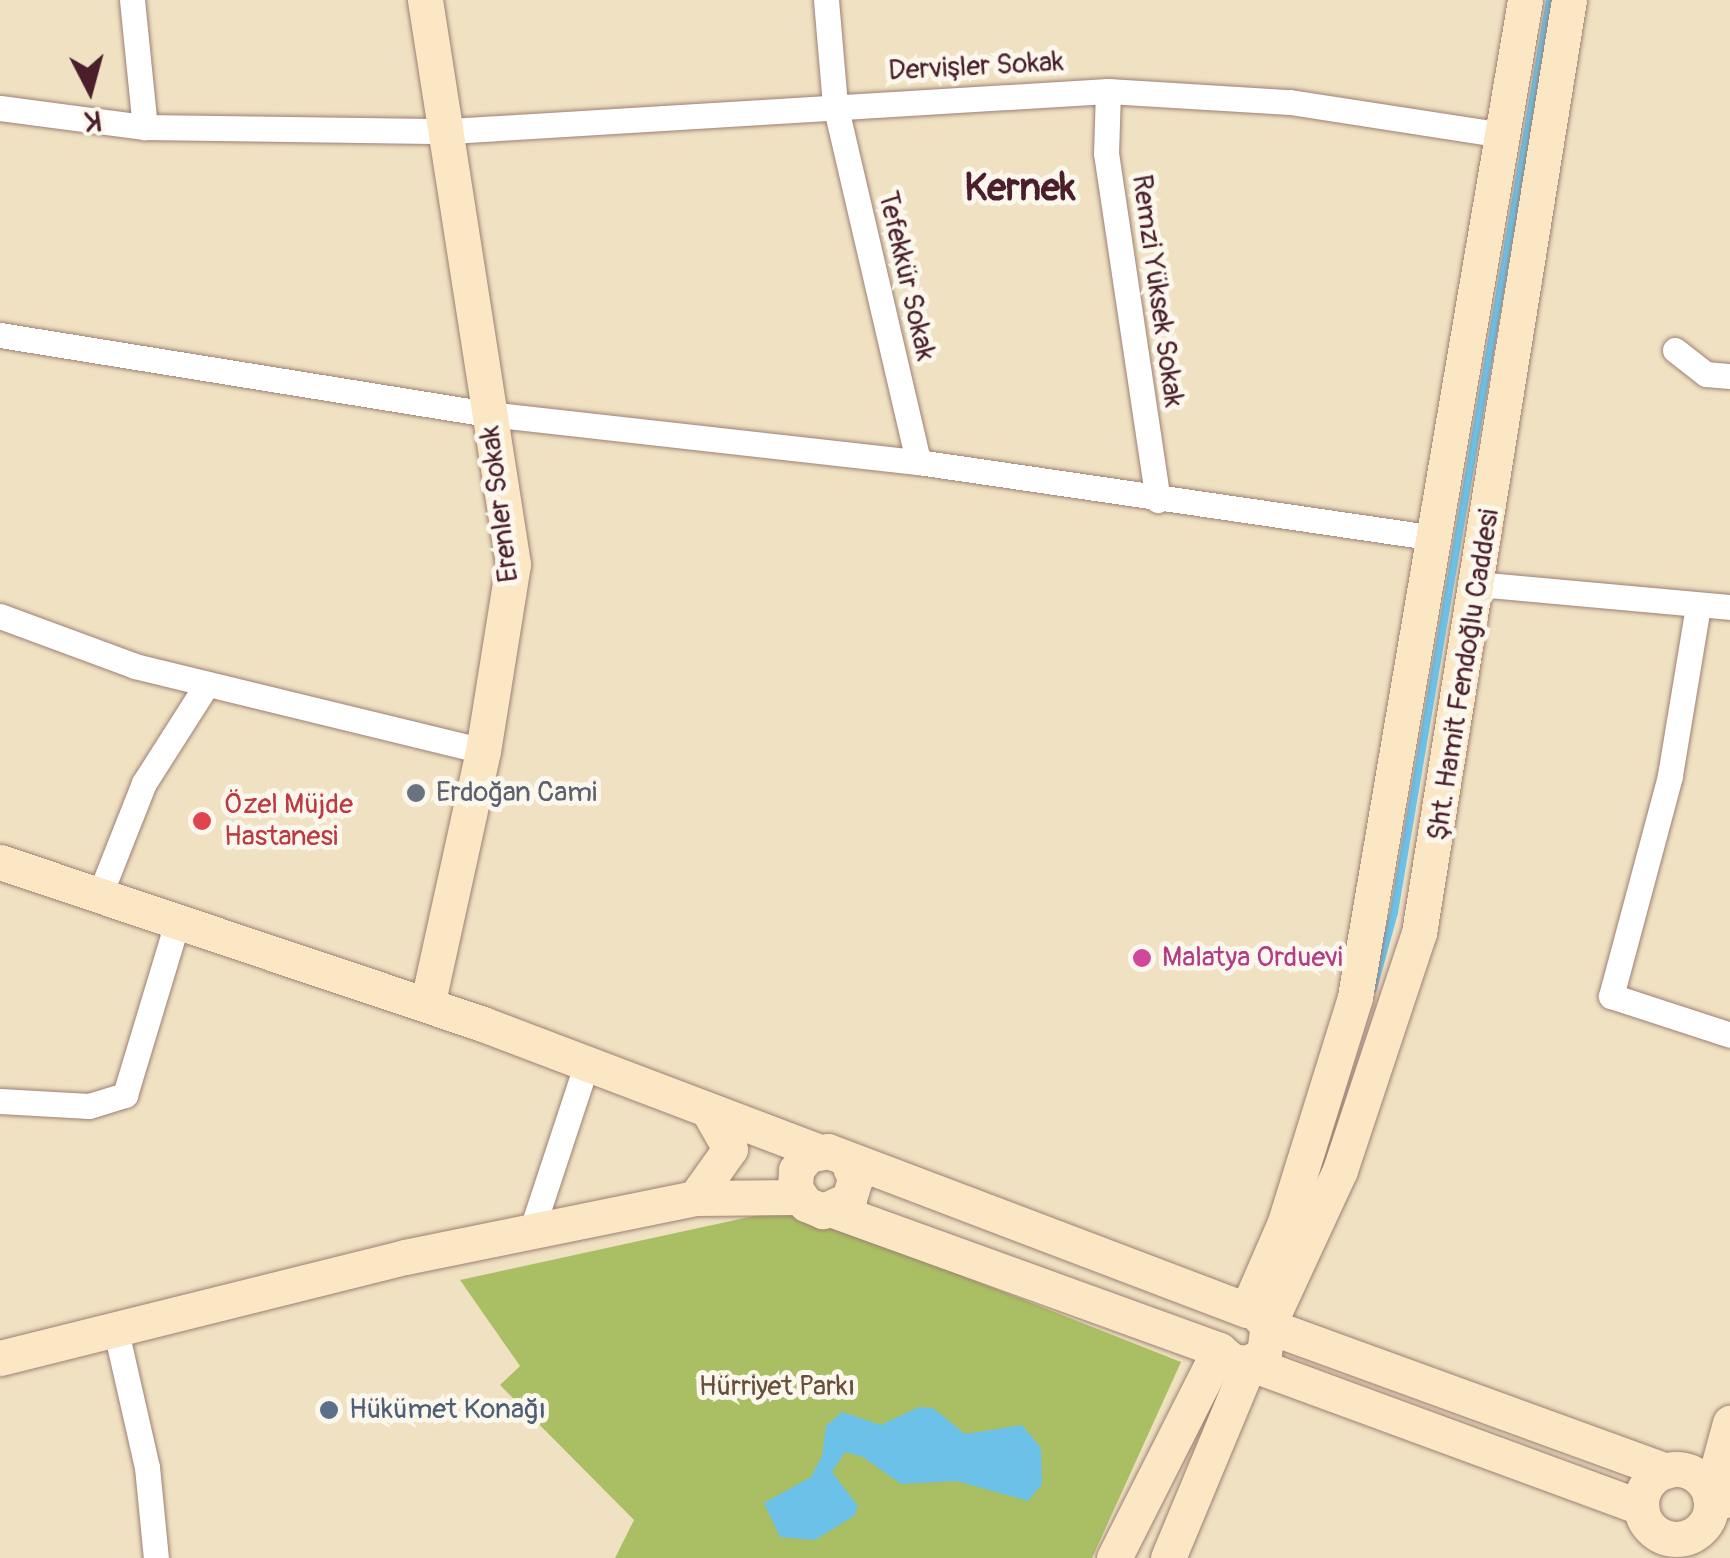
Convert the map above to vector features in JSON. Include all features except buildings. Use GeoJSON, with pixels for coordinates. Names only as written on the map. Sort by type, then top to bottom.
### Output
{"type":"FeatureCollection","features":[{"type":"Feature","properties":{"kind":"main road","name":"Erenler Sokak"},"geometry":{"type":"LineString","coordinates":[[425,0],[450,131],[513,564],[484,751],[427,1005]]}},
{"type":"Feature","properties":{"kind":"main road","name":"Şht. Hamit Fendoğlu Caddesi"},"geometry":{"type":"LineString","coordinates":[[1257,1318],[1355,997],[1525,0]]}},
{"type":"Feature","properties":{"kind":"main road","name":"Şht. Hamit Fendoğlu Caddesi"},"geometry":{"type":"LineString","coordinates":[[1257,1318],[1340,1170],[1419,933],[1569,0]]}},
{"type":"Feature","properties":{"kind":"main road"},"geometry":{"type":"LineString","coordinates":[[0,862],[427,1005],[587,1063],[1666,1471],[1698,1477],[1720,1500]]}},
{"type":"Feature","properties":{"kind":"main road"},"geometry":{"type":"LineString","coordinates":[[694,1198],[730,1149],[708,1110]]}},
{"type":"Feature","properties":{"kind":"main road"},"geometry":{"type":"LineString","coordinates":[[799,1198],[796,1170],[832,1156]]}},
{"type":"Feature","properties":{"kind":"main road"},"geometry":{"type":"LineString","coordinates":[[832,1156],[854,1189],[833,1210]]}},
{"type":"Feature","properties":{"kind":"main road"},"geometry":{"type":"LineString","coordinates":[[0,1358],[531,1232],[694,1198],[799,1198],[814,1209],[833,1210],[1234,1356],[1642,1531],[1670,1539],[1693,1535],[1730,1539]]}},
{"type":"Feature","properties":{"kind":"main road"},"geometry":{"type":"LineString","coordinates":[[1234,1356],[1216,1333],[1223,1318],[1257,1318]]}},
{"type":"Feature","properties":{"kind":"main road"},"geometry":{"type":"LineString","coordinates":[[1234,1356],[1264,1352],[1257,1318]]}},
{"type":"Feature","properties":{"kind":"main road"},"geometry":{"type":"LineString","coordinates":[[1114,1558],[1234,1356]]}},
{"type":"Feature","properties":{"kind":"main road"},"geometry":{"type":"LineString","coordinates":[[1168,1558],[1234,1356]]}},
{"type":"Feature","properties":{"kind":"main road"},"geometry":{"type":"LineString","coordinates":[[1693,1535],[1720,1500],[1729,1440]]}},
{"type":"Feature","properties":{"kind":"main road"},"geometry":{"type":"LineString","coordinates":[[1642,1531],[1647,1485],[1666,1471]]}},
{"type":"Feature","properties":{"kind":"street"},"geometry":{"type":"LineString","coordinates":[[132,0],[145,126]]}},
{"type":"Feature","properties":{"kind":"street","name":"Tefekkür Sokak"},"geometry":{"type":"LineString","coordinates":[[826,0],[835,104],[918,462]]}},
{"type":"Feature","properties":{"kind":"street","name":"Dervişler Sokak"},"geometry":{"type":"LineString","coordinates":[[0,108],[145,126],[450,131],[835,104],[1108,91],[1290,102],[1502,135]]}},
{"type":"Feature","properties":{"kind":"street","name":"Remzi Yüksek Sokak"},"geometry":{"type":"LineString","coordinates":[[1108,91],[1106,154],[1158,500]]}},
{"type":"Feature","properties":{"kind":"street"},"geometry":{"type":"LineString","coordinates":[[0,334],[489,414],[918,462],[1436,538]]}},
{"type":"Feature","properties":{"kind":"street"},"geometry":{"type":"LineString","coordinates":[[1674,350],[1706,374],[1730,376]]}},
{"type":"Feature","properties":{"kind":"street"},"geometry":{"type":"LineString","coordinates":[[1477,584],[1730,608]]}},
{"type":"Feature","properties":{"kind":"street"},"geometry":{"type":"LineString","coordinates":[[1698,606],[1670,776],[1611,996],[1730,1035]]}},
{"type":"Feature","properties":{"kind":"street"},"geometry":{"type":"LineString","coordinates":[[0,616],[134,666],[484,751]]}},
{"type":"Feature","properties":{"kind":"street"},"geometry":{"type":"LineString","coordinates":[[100,894],[144,784],[207,684]]}},
{"type":"Feature","properties":{"kind":"street"},"geometry":{"type":"LineString","coordinates":[[0,1101],[89,1106],[125,1095],[178,920]]}},
{"type":"Feature","properties":{"kind":"street"},"geometry":{"type":"LineString","coordinates":[[531,1232],[587,1063]]}},
{"type":"Feature","properties":{"kind":"street"},"geometry":{"type":"LineString","coordinates":[[116,1331],[146,1467],[156,1558]]}},
{"type":"Feature","properties":{"kind":"green space","name":"Hürriyet Parkı"},"geometry":{"type":"Polygon","coordinates":[[[791,1208],[1181,1362],[1092,1558],[615,1558],[634,1520],[500,1385],[520,1366],[460,1280],[791,1208]]]}},
{"type":"Feature","properties":{"kind":"water"},"geometry":{"type":"Polygon","coordinates":[[[919,1407],[933,1408],[965,1434],[1022,1425],[1041,1448],[1042,1484],[1028,1501],[957,1481],[901,1484],[863,1457],[845,1452],[832,1472],[858,1506],[854,1516],[815,1540],[780,1537],[764,1503],[811,1477],[822,1456],[826,1426],[842,1412],[881,1425],[919,1407]]]}},
{"type":"Feature","properties":{"kind":"waterway"},"geometry":{"type":"LineString","coordinates":[[1373,989],[1394,912],[1550,0]]}},
{"type":"Feature","properties":{"kind":"place","name":"Erdoğan Cami"},"geometry":{"type":"Point","coordinates":[416,793]}},
{"type":"Feature","properties":{"kind":"place","name":"Özel Müjde Hastanesi"},"geometry":{"type":"Point","coordinates":[202,821]}},
{"type":"Feature","properties":{"kind":"place","name":"Malatya Orduevi"},"geometry":{"type":"Point","coordinates":[1142,958]}},
{"type":"Feature","properties":{"kind":"place","name":"Hükümet Konağı"},"geometry":{"type":"Point","coordinates":[329,1410]}},
{"type":"Feature","properties":{"kind":"district","name":"Kernek"},"geometry":{"type":"Point","coordinates":[1020,189]}}]}
